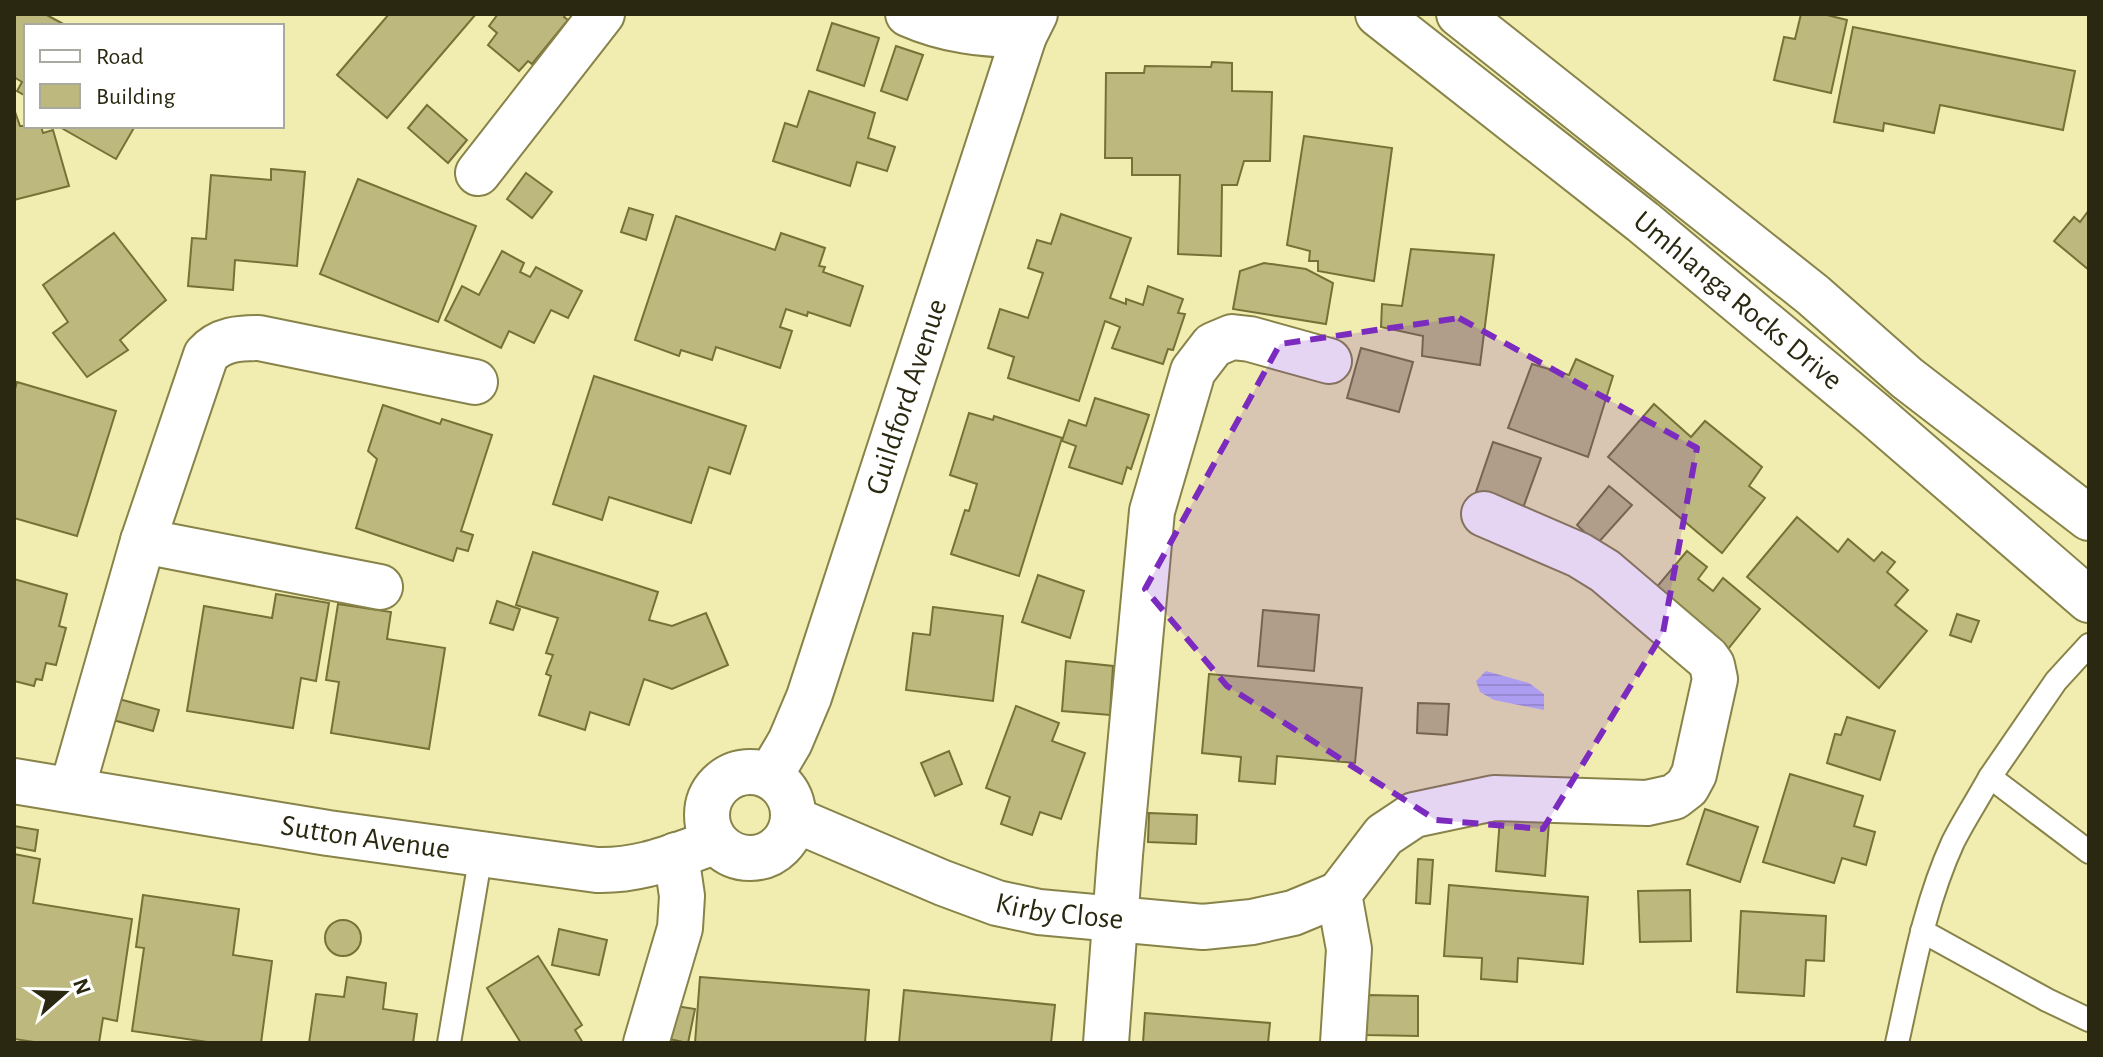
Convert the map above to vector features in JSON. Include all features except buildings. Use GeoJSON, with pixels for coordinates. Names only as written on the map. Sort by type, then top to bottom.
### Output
{"type":"FeatureCollection","features":[{"type":"Feature","properties":{"kind":"street"},"geometry":{"type":"LineString","coordinates":[[478,173],[602,14]]}},
{"type":"Feature","properties":{"kind":"street"},"geometry":{"type":"LineString","coordinates":[[908,14],[935,26],[964,33],[1029,25]]}},
{"type":"Feature","properties":{"kind":"street","name":"Umhlanga Rocks Drive"},"geometry":{"type":"LineString","coordinates":[[1378,14],[1643,222],[1897,434],[2089,600]]}},
{"type":"Feature","properties":{"kind":"street","name":"Umhlanga Rocks Drive"},"geometry":{"type":"LineString","coordinates":[[1459,14],[1813,295],[1907,378],[2089,518]]}},
{"type":"Feature","properties":{"kind":"street","name":"Guildford Avenue"},"geometry":{"type":"LineString","coordinates":[[770,776],[790,742],[809,697],[1029,25]]}},
{"type":"Feature","properties":{"kind":"street"},"geometry":{"type":"LineString","coordinates":[[1106,1043],[1114,918],[1152,511],[1193,371],[1213,345],[1232,337],[1329,361]]}},
{"type":"Feature","properties":{"kind":"street"},"geometry":{"type":"LineString","coordinates":[[72,789],[143,541],[206,355],[219,343],[259,338],[475,382]]}},
{"type":"Feature","properties":{"kind":"street"},"geometry":{"type":"LineString","coordinates":[[1343,1043],[1349,949],[1339,894],[1384,835],[1414,815],[1494,798],[1647,803],[1674,797],[1687,787],[1694,774],[1715,679],[1707,658],[1605,571],[1579,555],[1484,514]]}},
{"type":"Feature","properties":{"kind":"street"},"geometry":{"type":"LineString","coordinates":[[143,541],[380,587]]}},
{"type":"Feature","properties":{"kind":"street"},"geometry":{"type":"LineString","coordinates":[[646,1043],[680,928],[682,896],[711,795],[727,778],[748,771],[770,776],[783,787],[791,802],[793,819],[788,835],[775,850],[756,857],[696,848]]}},
{"type":"Feature","properties":{"kind":"street","name":"Sutton Avenue"},"geometry":{"type":"LineString","coordinates":[[14,781],[328,833],[597,870],[625,871],[653,865],[696,848]]}},
{"type":"Feature","properties":{"kind":"street","name":"Kirby Close"},"geometry":{"type":"LineString","coordinates":[[793,819],[943,883],[997,903],[1039,912],[1203,927],[1293,913],[1339,894]]}},
{"type":"Feature","properties":{"kind":"lane"},"geometry":{"type":"LineString","coordinates":[[1897,1043],[1922,931],[1953,842],[1990,777],[2056,681],[2089,645]]}},
{"type":"Feature","properties":{"kind":"lane"},"geometry":{"type":"LineString","coordinates":[[1990,777],[2089,852]]}},
{"type":"Feature","properties":{"kind":"lane"},"geometry":{"type":"LineString","coordinates":[[449,1043],[481,854]]}},
{"type":"Feature","properties":{"kind":"lane"},"geometry":{"type":"LineString","coordinates":[[1922,931],[2089,1020]]}},
{"type":"Feature","properties":{"kind":"highlighted area"},"geometry":{"type":"Polygon","coordinates":[[[1459,318],[1697,448],[1663,633],[1543,829],[1436,820],[1227,686],[1145,589],[1280,344],[1459,318]]]}},
{"type":"Feature","properties":{"kind":"water"},"geometry":{"type":"Polygon","coordinates":[[[1486,671],[1529,683],[1544,694],[1544,710],[1494,700],[1480,692],[1476,681],[1486,671]]]}}]}
